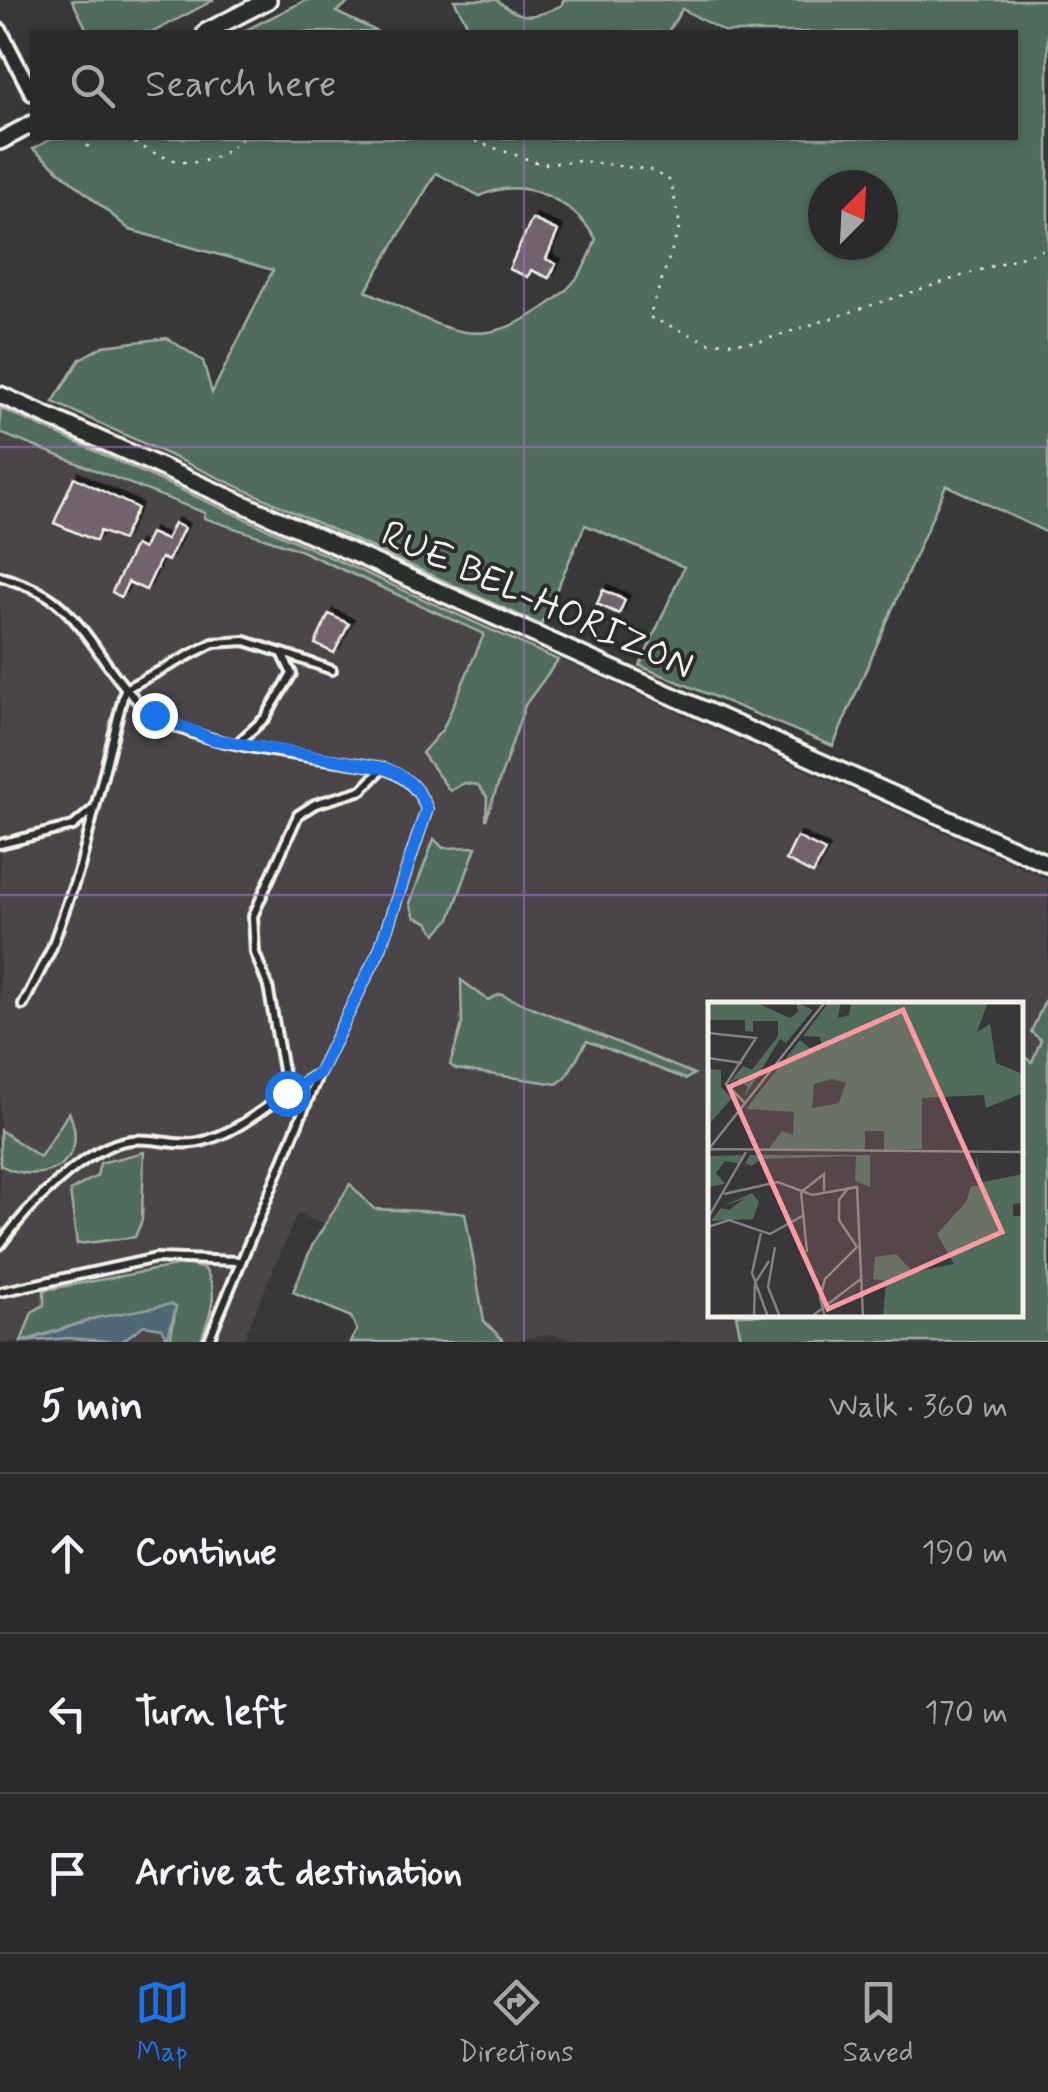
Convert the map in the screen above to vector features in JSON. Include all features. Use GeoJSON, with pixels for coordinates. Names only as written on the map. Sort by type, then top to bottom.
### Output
{"type":"FeatureCollection","features":[{"type":"Feature","properties":{"kind":"street"},"geometry":{"type":"LineString","coordinates":[[210,30],[268,0]]}},
{"type":"Feature","properties":{"kind":"street"},"geometry":{"type":"LineString","coordinates":[[0,31],[30,89]]}},
{"type":"Feature","properties":{"kind":"street"},"geometry":{"type":"LineString","coordinates":[[0,141],[30,125]]}},
{"type":"Feature","properties":{"kind":"street","name":"RUE BEL-HORIZON"},"geometry":{"type":"LineString","coordinates":[[0,395],[1048,864]]}},
{"type":"Feature","properties":{"kind":"lane"},"geometry":{"type":"LineString","coordinates":[[0,576],[55,601],[77,622],[125,689],[176,728],[384,768],[401,775],[420,791],[427,809],[380,949],[319,1073],[274,1190],[238,1261],[208,1342]]}},
{"type":"Feature","properties":{"kind":"lane"},"geometry":{"type":"LineString","coordinates":[[23,1005],[56,934],[80,868],[125,689],[213,643],[245,641],[332,670]]}},
{"type":"Feature","properties":{"kind":"lane"},"geometry":{"type":"LineString","coordinates":[[240,742],[265,718],[292,674],[282,653]]}},
{"type":"Feature","properties":{"kind":"lane"},"geometry":{"type":"LineString","coordinates":[[287,1093],[268,986],[255,953],[253,916],[298,815],[315,804],[362,790],[384,768]]}},
{"type":"Feature","properties":{"kind":"lane"},"geometry":{"type":"LineString","coordinates":[[0,844],[72,826],[93,809]]}},
{"type":"Feature","properties":{"kind":"lane"},"geometry":{"type":"LineString","coordinates":[[0,1245],[52,1184],[106,1150],[130,1140],[188,1145],[208,1140],[319,1073]]}},
{"type":"Feature","properties":{"kind":"lane"},"geometry":{"type":"LineString","coordinates":[[0,1292],[156,1258],[238,1261]]}},
{"type":"Feature","properties":{"kind":"path"},"geometry":{"type":"LineString","coordinates":[[87,147],[92,140]]}},
{"type":"Feature","properties":{"kind":"path"},"geometry":{"type":"LineString","coordinates":[[129,140],[158,155],[190,162],[223,156],[240,140]]}},
{"type":"Feature","properties":{"kind":"path"},"geometry":{"type":"LineString","coordinates":[[471,140],[542,164],[581,161],[650,170],[672,181],[680,226],[649,318],[710,344],[758,342],[1048,248]]}},
{"type":"Feature","properties":{"kind":"shaded area"},"geometry":{"type":"Polygon","coordinates":[[[0,408],[1048,879],[1048,994],[1031,1032],[1041,1040],[1032,1063],[1023,1056],[1023,1002],[708,1002],[705,1244],[708,1317],[736,1317],[742,1342],[591,1342],[550,1334],[505,1342],[484,1321],[464,1213],[374,1209],[351,1185],[326,1224],[297,1214],[242,1342],[0,1342],[0,408]]]}},
{"type":"Feature","properties":{"kind":"green space"},"geometry":{"type":"Polygon","coordinates":[[[72,0],[214,0],[157,30],[87,30],[72,0]]]}},
{"type":"Feature","properties":{"kind":"green space"},"geometry":{"type":"Polygon","coordinates":[[[306,0],[352,0],[336,12],[374,30],[246,30],[306,0]]]}},
{"type":"Feature","properties":{"kind":"green space"},"geometry":{"type":"Polygon","coordinates":[[[454,0],[497,0],[513,12],[528,16],[552,10],[562,5],[563,0],[1048,0],[1048,533],[946,485],[833,746],[640,666],[684,567],[585,525],[541,625],[53,402],[80,359],[103,346],[167,338],[203,361],[212,393],[273,270],[130,230],[33,149],[49,140],[1018,140],[1018,30],[721,30],[682,9],[669,30],[471,30],[454,0]],[[436,173],[366,291],[437,324],[476,333],[520,322],[556,299],[577,277],[596,239],[574,213],[546,195],[513,188],[480,196],[436,173]]]}},
{"type":"Feature","properties":{"kind":"green space"},"geometry":{"type":"Polygon","coordinates":[[[0,408],[558,660],[525,705],[486,820],[487,797],[478,785],[464,783],[450,791],[422,753],[443,729],[484,634],[297,549],[204,518],[205,513],[0,433],[0,408]]]}},
{"type":"Feature","properties":{"kind":"green space"},"geometry":{"type":"Polygon","coordinates":[[[434,839],[443,848],[476,847],[450,919],[436,934],[428,922],[415,917],[410,903],[434,839]]]}},
{"type":"Feature","properties":{"kind":"green space"},"geometry":{"type":"Polygon","coordinates":[[[461,980],[488,1000],[500,994],[694,1074],[686,1079],[587,1041],[566,1077],[557,1084],[456,1069],[450,1065],[462,1024],[461,980]]]}},
{"type":"Feature","properties":{"kind":"green space"},"geometry":{"type":"Polygon","coordinates":[[[1048,994],[1048,1342],[742,1342],[736,1317],[1023,1317],[1023,1056],[1032,1062],[1041,1040],[1031,1032],[1048,994]]]}},
{"type":"Feature","properties":{"kind":"green space"},"geometry":{"type":"Polygon","coordinates":[[[69,1112],[74,1145],[59,1166],[32,1174],[0,1165],[0,1130],[40,1157],[69,1112]]]}},
{"type":"Feature","properties":{"kind":"green space"},"geometry":{"type":"Polygon","coordinates":[[[144,1152],[142,1220],[135,1237],[77,1244],[70,1191],[97,1176],[100,1163],[144,1152]]]}},
{"type":"Feature","properties":{"kind":"green space"},"geometry":{"type":"Polygon","coordinates":[[[350,1184],[374,1209],[465,1213],[484,1321],[505,1342],[350,1342],[357,1330],[351,1317],[293,1292],[312,1246],[350,1184]]]}},
{"type":"Feature","properties":{"kind":"green space"},"geometry":{"type":"Polygon","coordinates":[[[187,1264],[205,1269],[212,1287],[212,1306],[200,1342],[170,1342],[176,1307],[96,1318],[21,1342],[32,1312],[44,1305],[44,1290],[187,1264]]]}},
{"type":"Feature","properties":{"kind":"water"},"geometry":{"type":"Polygon","coordinates":[[[171,1304],[176,1307],[167,1339],[162,1328],[144,1325],[121,1342],[68,1338],[24,1342],[96,1318],[171,1304]]]}},
{"type":"Feature","properties":{"kind":"building"},"geometry":{"type":"Polygon","coordinates":[[[532,219],[558,231],[546,259],[556,264],[549,278],[531,270],[528,277],[509,269],[532,219]]]}},
{"type":"Feature","properties":{"kind":"building"},"geometry":{"type":"Polygon","coordinates":[[[74,477],[137,508],[122,540],[100,531],[96,541],[54,523],[74,477]]]}},
{"type":"Feature","properties":{"kind":"building"},"geometry":{"type":"Polygon","coordinates":[[[174,523],[184,528],[168,561],[161,558],[146,590],[128,582],[121,597],[112,592],[135,545],[143,549],[150,533],[166,540],[174,523]]]}},
{"type":"Feature","properties":{"kind":"building"},"geometry":{"type":"Polygon","coordinates":[[[603,590],[625,600],[619,614],[597,604],[603,590]]]}},
{"type":"Feature","properties":{"kind":"building"},"geometry":{"type":"Polygon","coordinates":[[[329,614],[349,624],[334,653],[315,644],[329,614]]]}},
{"type":"Feature","properties":{"kind":"building"},"geometry":{"type":"Polygon","coordinates":[[[797,837],[825,851],[813,874],[786,860],[797,837]]]}},
{"type":"Feature","properties":{"kind":"route"},"geometry":{"type":"LineString","coordinates":[[154,715],[176,728],[212,739],[384,768],[401,775],[420,791],[427,809],[380,949],[319,1073],[287,1093]]}}]}
